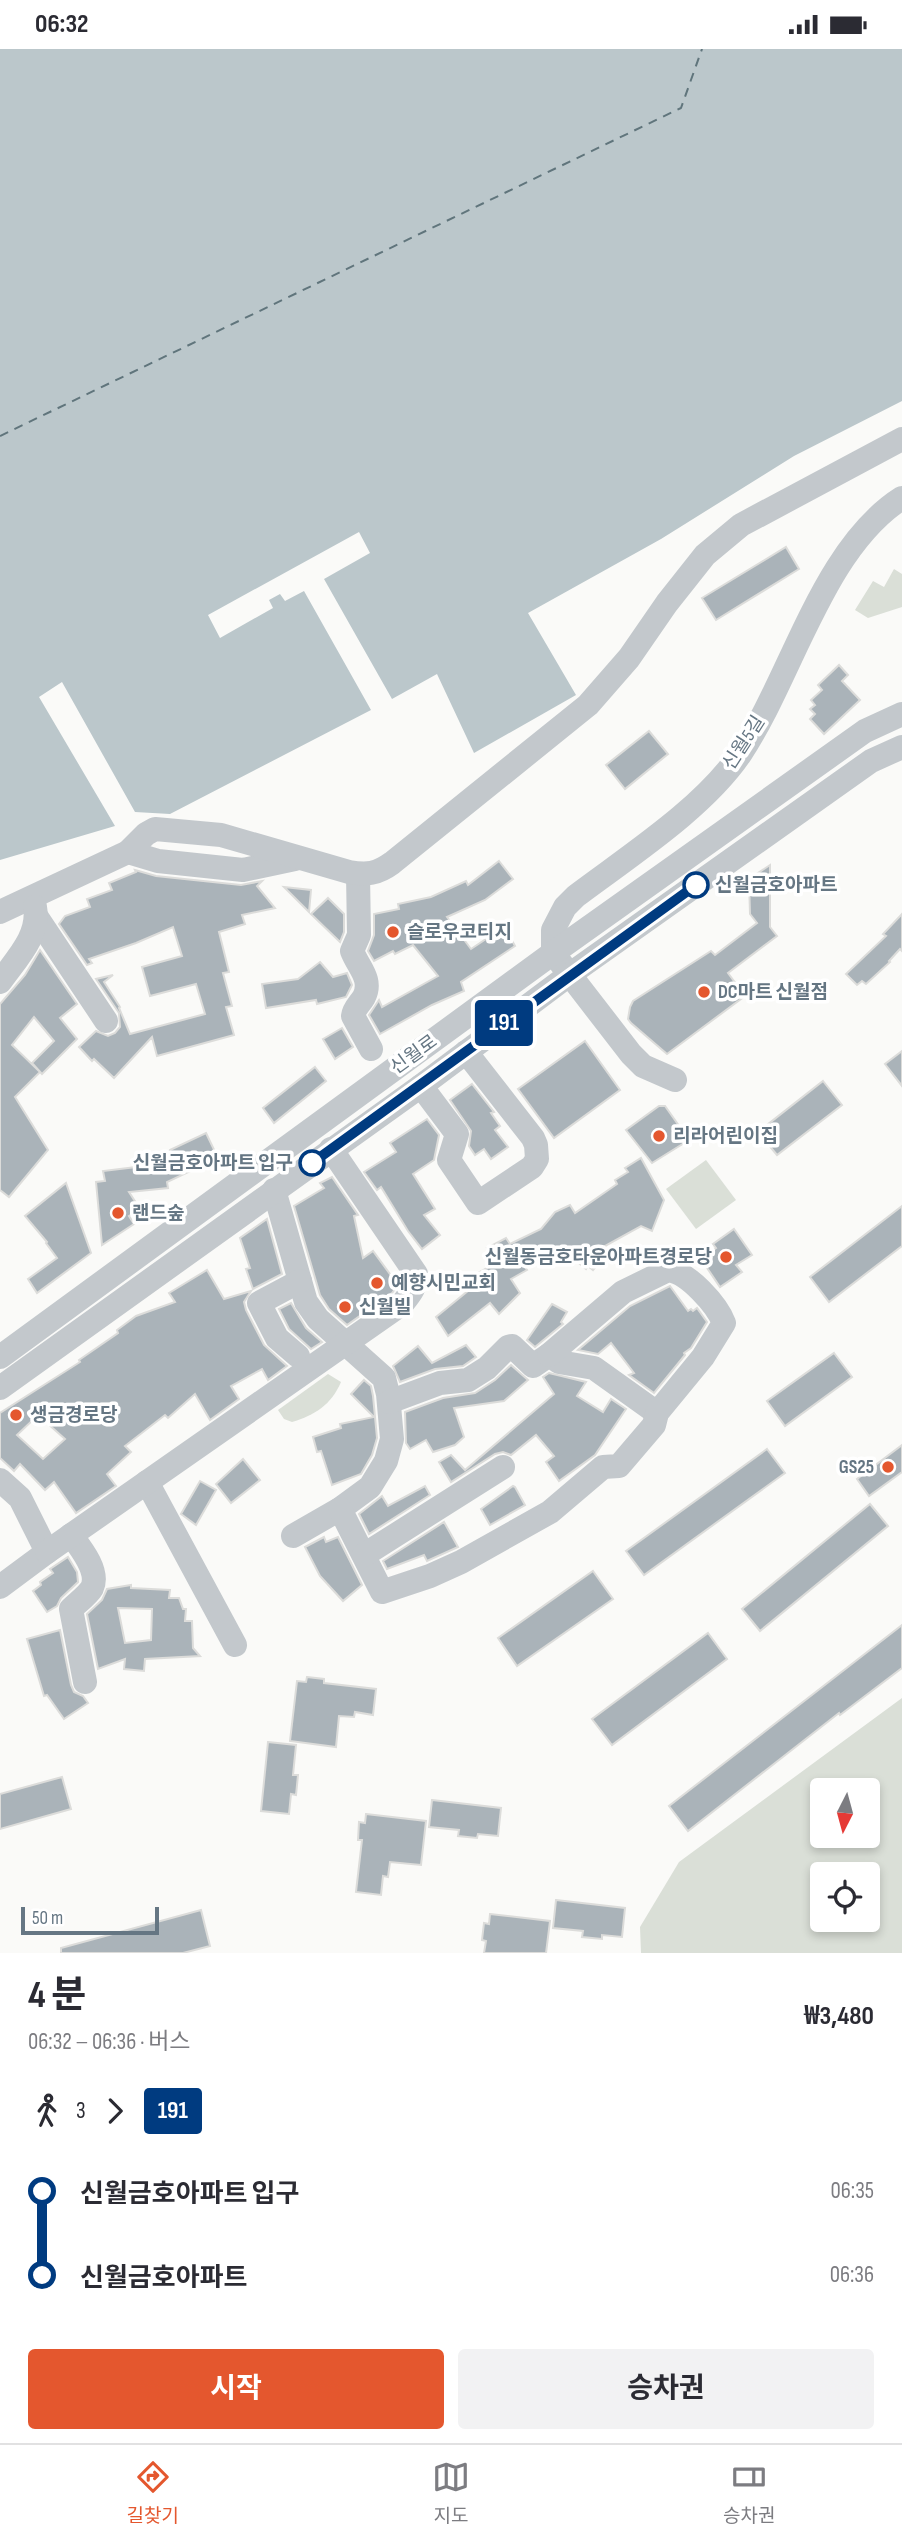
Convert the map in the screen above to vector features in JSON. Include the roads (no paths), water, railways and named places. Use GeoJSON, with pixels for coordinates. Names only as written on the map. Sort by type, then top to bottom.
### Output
{"type":"FeatureCollection","features":[{"type":"Feature","properties":{"kind":"street"},"geometry":{"type":"LineString","coordinates":[[0,912],[34,906],[128,852],[155,829],[221,835],[358,874],[377,873],[588,705],[629,658],[705,555],[741,525],[902,439]]}},
{"type":"Feature","properties":{"kind":"street","name":"신월5길"},"geometry":{"type":"LineString","coordinates":[[553,953],[553,930],[565,907],[676,819],[726,773],[755,731],[842,561],[874,520],[902,498]]}},
{"type":"Feature","properties":{"kind":"street","name":"신월로"},"geometry":{"type":"LineString","coordinates":[[0,1357],[553,953],[865,731],[902,714]]}},
{"type":"Feature","properties":{"kind":"street","name":"신월로"},"geometry":{"type":"LineString","coordinates":[[0,1388],[421,1086],[569,975],[871,761],[902,747]]}},
{"type":"Feature","properties":{"kind":"street"},"geometry":{"type":"LineString","coordinates":[[358,874],[359,935],[352,951],[367,983],[364,996],[353,1016],[371,1049]]}},
{"type":"Feature","properties":{"kind":"street"},"geometry":{"type":"LineString","coordinates":[[0,982],[32,936],[34,906]]}},
{"type":"Feature","properties":{"kind":"street"},"geometry":{"type":"LineString","coordinates":[[34,906],[106,1021]]}},
{"type":"Feature","properties":{"kind":"street"},"geometry":{"type":"LineString","coordinates":[[553,953],[631,1054],[643,1066],[675,1080]]}},
{"type":"Feature","properties":{"kind":"street"},"geometry":{"type":"LineString","coordinates":[[421,1086],[457,1135],[449,1160],[478,1203],[532,1167],[537,1159],[533,1138],[466,1052]]}},
{"type":"Feature","properties":{"kind":"street"},"geometry":{"type":"LineString","coordinates":[[0,1587],[147,1482],[354,1351],[413,1291],[416,1274],[331,1149]]}},
{"type":"Feature","properties":{"kind":"street"},"geometry":{"type":"LineString","coordinates":[[274,1189],[310,1309],[384,1378],[392,1439],[386,1461],[370,1487],[340,1509],[293,1536]]}},
{"type":"Feature","properties":{"kind":"street"},"geometry":{"type":"LineString","coordinates":[[340,1509],[382,1592],[461,1562],[550,1512],[603,1467],[619,1465],[654,1425],[657,1413],[703,1357],[724,1323],[718,1311],[701,1291],[678,1272],[668,1270],[623,1292],[533,1366],[510,1346],[487,1368],[468,1380],[440,1383],[389,1402]]}},
{"type":"Feature","properties":{"kind":"street"},"geometry":{"type":"LineString","coordinates":[[298,1356],[277,1338],[259,1303],[300,1281]]}},
{"type":"Feature","properties":{"kind":"street"},"geometry":{"type":"LineString","coordinates":[[549,1355],[559,1362],[594,1368],[657,1413]]}},
{"type":"Feature","properties":{"kind":"street"},"geometry":{"type":"LineString","coordinates":[[363,1555],[503,1467]]}},
{"type":"Feature","properties":{"kind":"street"},"geometry":{"type":"LineString","coordinates":[[0,1481],[20,1498],[47,1552]]}},
{"type":"Feature","properties":{"kind":"street"},"geometry":{"type":"LineString","coordinates":[[147,1482],[235,1645]]}},
{"type":"Feature","properties":{"kind":"street"},"geometry":{"type":"LineString","coordinates":[[71,1535],[90,1565],[94,1578],[92,1588],[71,1609],[85,1682]]}},
{"type":"Feature","properties":{"kind":"place","name":"신월금호아파트"},"geometry":{"type":"Point","coordinates":[696,885]}},
{"type":"Feature","properties":{"kind":"place","name":"슬로우코티지"},"geometry":{"type":"Point","coordinates":[393,932]}},
{"type":"Feature","properties":{"kind":"place","name":"DC마트 신월점"},"geometry":{"type":"Point","coordinates":[704,992]}},
{"type":"Feature","properties":{"kind":"place","name":"리라어린이집"},"geometry":{"type":"Point","coordinates":[659,1136]}},
{"type":"Feature","properties":{"kind":"place","name":"신월금호아파트 입구"},"geometry":{"type":"Point","coordinates":[312,1163]}},
{"type":"Feature","properties":{"kind":"place","name":"랜드숲"},"geometry":{"type":"Point","coordinates":[118,1213]}},
{"type":"Feature","properties":{"kind":"place","name":"신월동금호타운아파트경로당"},"geometry":{"type":"Point","coordinates":[726,1257]}},
{"type":"Feature","properties":{"kind":"place","name":"예향시민교회"},"geometry":{"type":"Point","coordinates":[377,1283]}},
{"type":"Feature","properties":{"kind":"place","name":"신월빌"},"geometry":{"type":"Point","coordinates":[345,1307]}},
{"type":"Feature","properties":{"kind":"place","name":"생금경로당"},"geometry":{"type":"Point","coordinates":[16,1415]}},
{"type":"Feature","properties":{"kind":"place","name":"GS25"},"geometry":{"type":"Point","coordinates":[888,1467]}}]}
